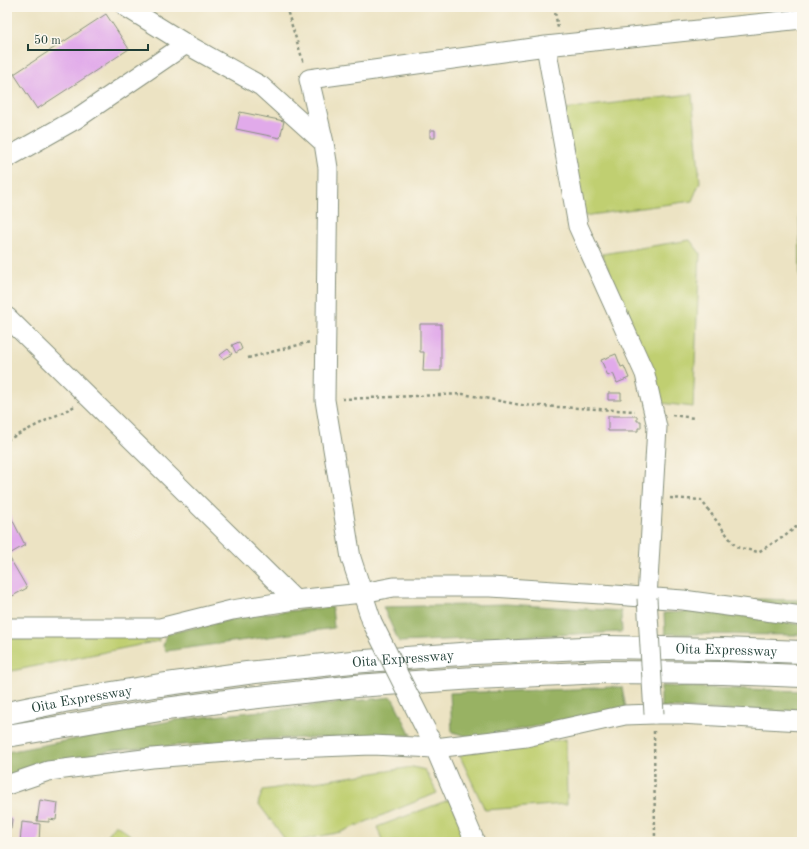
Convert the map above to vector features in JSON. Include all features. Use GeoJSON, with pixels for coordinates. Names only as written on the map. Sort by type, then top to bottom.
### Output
{"type":"FeatureCollection","features":[{"type":"Feature","properties":{"kind":"highway","name":"Oita Expressway"},"geometry":{"type":"LineString","coordinates":[[7,712],[160,685],[352,662],[474,653],[605,647],[723,648],[802,652]]}},
{"type":"Feature","properties":{"kind":"highway","name":"Oita Expressway"},"geometry":{"type":"LineString","coordinates":[[7,736],[166,708],[364,685],[604,672],[802,676]]}},
{"type":"Feature","properties":{"kind":"street"},"geometry":{"type":"LineString","coordinates":[[126,7],[186,44],[261,86],[324,143]]}},
{"type":"Feature","properties":{"kind":"street"},"geometry":{"type":"LineString","coordinates":[[475,842],[435,748],[372,622],[351,558],[325,400],[328,168],[324,143],[309,79],[546,46],[802,19]]}},
{"type":"Feature","properties":{"kind":"street"},"geometry":{"type":"LineString","coordinates":[[7,158],[76,119],[186,44]]}},
{"type":"Feature","properties":{"kind":"street"},"geometry":{"type":"LineString","coordinates":[[546,46],[578,226],[645,374],[657,427],[648,598],[654,714]]}},
{"type":"Feature","properties":{"kind":"street"},"geometry":{"type":"LineString","coordinates":[[7,317],[295,600]]}},
{"type":"Feature","properties":{"kind":"street"},"geometry":{"type":"LineString","coordinates":[[7,628],[160,628],[232,610],[394,587],[491,587],[601,594],[683,600],[802,616]]}},
{"type":"Feature","properties":{"kind":"street"},"geometry":{"type":"LineString","coordinates":[[7,785],[48,771],[152,758],[266,749],[372,745],[435,748],[526,737],[625,715],[680,714],[802,721]]}},
{"type":"Feature","properties":{"kind":"path"},"geometry":{"type":"LineString","coordinates":[[286,7],[309,79]]}},
{"type":"Feature","properties":{"kind":"path"},"geometry":{"type":"LineString","coordinates":[[248,358],[326,338]]}},
{"type":"Feature","properties":{"kind":"path"},"geometry":{"type":"LineString","coordinates":[[325,400],[463,394],[521,405],[654,412],[694,418]]}},
{"type":"Feature","properties":{"kind":"path"},"geometry":{"type":"LineString","coordinates":[[7,440],[90,399]]}},
{"type":"Feature","properties":{"kind":"path"},"geometry":{"type":"LineString","coordinates":[[653,497],[701,500],[736,547],[758,552],[785,536],[802,522]]}},
{"type":"Feature","properties":{"kind":"path"},"geometry":{"type":"LineString","coordinates":[[654,714],[655,842]]}},
{"type":"Feature","properties":{"kind":"green space"},"geometry":{"type":"Polygon","coordinates":[[[692,94],[700,182],[692,201],[583,216],[564,109],[692,94]]]}},
{"type":"Feature","properties":{"kind":"green space"},"geometry":{"type":"Polygon","coordinates":[[[802,177],[802,279],[800,278],[799,180],[802,177]]]}},
{"type":"Feature","properties":{"kind":"green space"},"geometry":{"type":"Polygon","coordinates":[[[690,240],[700,253],[693,407],[661,403],[602,254],[690,240]]]}},
{"type":"Feature","properties":{"kind":"green space"},"geometry":{"type":"Polygon","coordinates":[[[756,599],[802,600],[802,609],[762,603],[756,599]]]}},
{"type":"Feature","properties":{"kind":"green space"},"geometry":{"type":"Polygon","coordinates":[[[506,604],[621,611],[622,632],[399,642],[383,607],[506,604]]]}},
{"type":"Feature","properties":{"kind":"green space"},"geometry":{"type":"Polygon","coordinates":[[[332,607],[334,628],[166,651],[163,646],[166,634],[256,614],[332,607]]]}},
{"type":"Feature","properties":{"kind":"green space"},"geometry":{"type":"Polygon","coordinates":[[[718,610],[802,625],[802,635],[665,634],[664,613],[718,610]]]}},
{"type":"Feature","properties":{"kind":"green space"},"geometry":{"type":"Polygon","coordinates":[[[157,632],[159,641],[7,672],[7,633],[157,632]]]}},
{"type":"Feature","properties":{"kind":"green space"},"geometry":{"type":"Polygon","coordinates":[[[661,686],[802,691],[802,714],[661,707],[661,686]]]}},
{"type":"Feature","properties":{"kind":"green space"},"geometry":{"type":"Polygon","coordinates":[[[622,687],[626,709],[474,738],[452,732],[450,693],[622,687]]]}},
{"type":"Feature","properties":{"kind":"green space"},"geometry":{"type":"Polygon","coordinates":[[[392,697],[411,735],[270,739],[113,750],[39,767],[7,779],[7,752],[176,720],[392,697]]]}},
{"type":"Feature","properties":{"kind":"green space"},"geometry":{"type":"Polygon","coordinates":[[[566,739],[567,804],[485,810],[459,754],[566,739]]]}},
{"type":"Feature","properties":{"kind":"green space"},"geometry":{"type":"Polygon","coordinates":[[[413,767],[425,770],[437,793],[341,832],[302,840],[302,842],[287,842],[258,803],[263,790],[413,767]]]}},
{"type":"Feature","properties":{"kind":"green space"},"geometry":{"type":"Polygon","coordinates":[[[451,799],[469,842],[383,842],[377,827],[451,799]]]}},
{"type":"Feature","properties":{"kind":"green space"},"geometry":{"type":"Polygon","coordinates":[[[115,824],[140,842],[104,842],[115,824]]]}},
{"type":"Feature","properties":{"kind":"building"},"geometry":{"type":"Polygon","coordinates":[[[106,14],[129,49],[37,109],[14,74],[106,14]]]}},
{"type":"Feature","properties":{"kind":"building"},"geometry":{"type":"Polygon","coordinates":[[[240,112],[284,121],[280,138],[236,129],[240,112]]]}},
{"type":"Feature","properties":{"kind":"building"},"geometry":{"type":"Polygon","coordinates":[[[430,130],[435,130],[435,138],[430,138],[430,130]]]}},
{"type":"Feature","properties":{"kind":"building"},"geometry":{"type":"Polygon","coordinates":[[[420,324],[441,324],[441,371],[423,371],[424,352],[420,352],[420,324]]]}},
{"type":"Feature","properties":{"kind":"building"},"geometry":{"type":"Polygon","coordinates":[[[239,342],[242,349],[236,353],[232,345],[239,342]]]}},
{"type":"Feature","properties":{"kind":"building"},"geometry":{"type":"Polygon","coordinates":[[[228,349],[232,354],[223,359],[220,355],[228,349]]]}},
{"type":"Feature","properties":{"kind":"building"},"geometry":{"type":"Polygon","coordinates":[[[616,354],[621,367],[624,366],[629,378],[617,383],[613,373],[608,376],[601,360],[616,354]]]}},
{"type":"Feature","properties":{"kind":"building"},"geometry":{"type":"Polygon","coordinates":[[[608,393],[621,393],[621,400],[608,400],[608,393]]]}},
{"type":"Feature","properties":{"kind":"building"},"geometry":{"type":"Polygon","coordinates":[[[608,416],[637,416],[637,421],[641,421],[641,428],[638,428],[638,431],[608,431],[608,416]]]}},
{"type":"Feature","properties":{"kind":"building"},"geometry":{"type":"Polygon","coordinates":[[[7,509],[25,545],[8,555],[27,588],[7,599],[7,509]]]}},
{"type":"Feature","properties":{"kind":"building"},"geometry":{"type":"Polygon","coordinates":[[[40,800],[58,803],[56,820],[49,819],[49,822],[37,821],[40,800]]]}},
{"type":"Feature","properties":{"kind":"building"},"geometry":{"type":"Polygon","coordinates":[[[7,818],[12,818],[11,829],[7,828],[7,818]]]}},
{"type":"Feature","properties":{"kind":"building"},"geometry":{"type":"Polygon","coordinates":[[[22,822],[40,824],[39,842],[20,842],[22,822]]]}}]}
